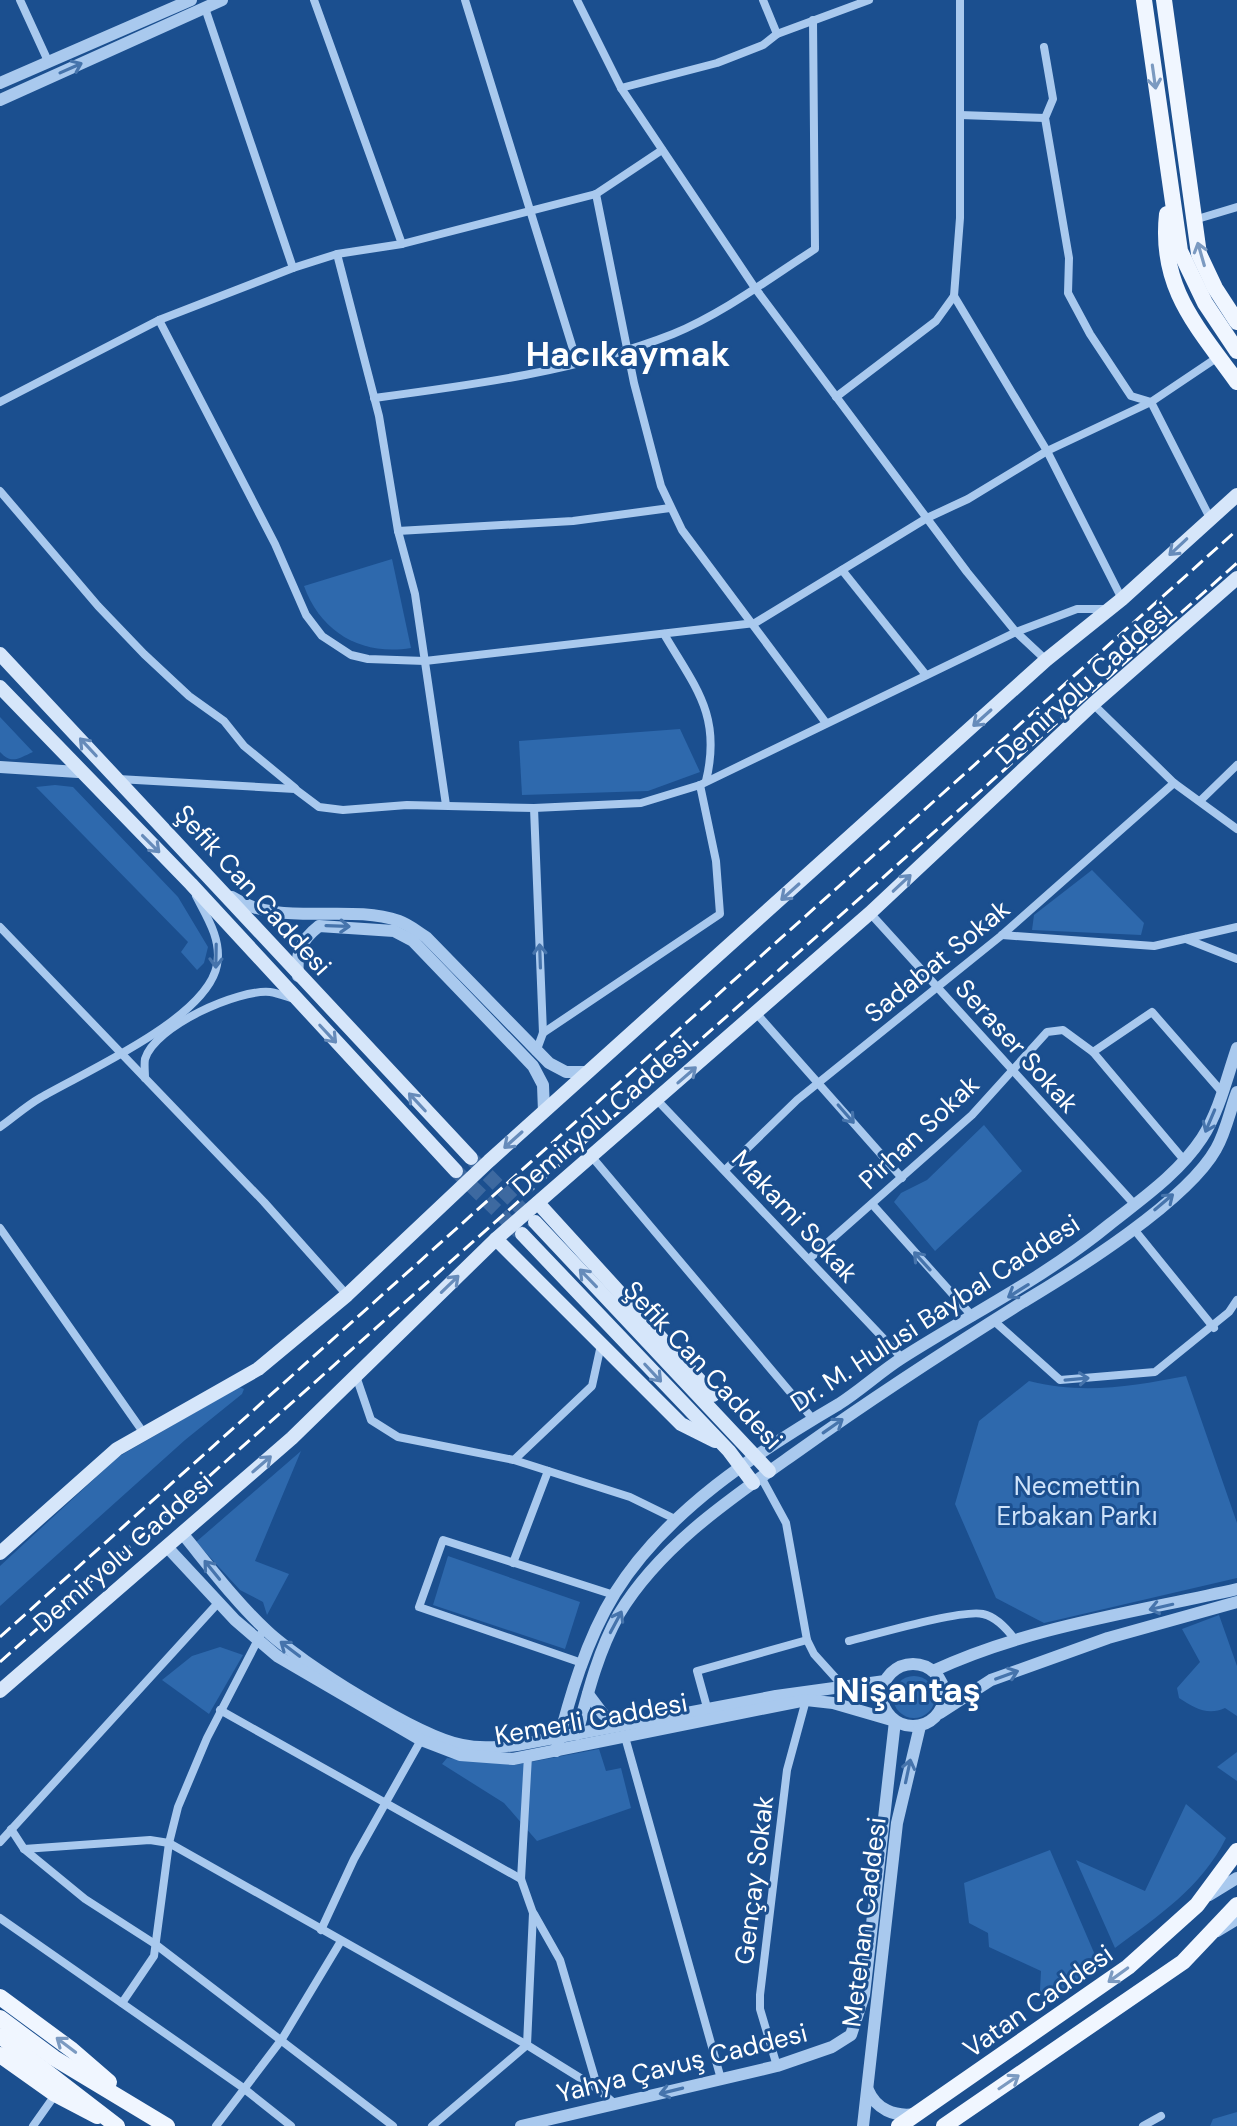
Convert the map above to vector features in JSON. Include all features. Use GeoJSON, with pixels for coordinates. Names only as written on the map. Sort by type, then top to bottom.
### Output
{"type":"FeatureCollection","features":[{"type":"Feature","properties":{"kind":"main road"},"geometry":{"type":"LineString","coordinates":[[1144,0],[1170,188],[1185,266],[1237,351]]}},
{"type":"Feature","properties":{"kind":"main road"},"geometry":{"type":"LineString","coordinates":[[1164,0],[1194,220],[1206,271],[1237,322]]}},
{"type":"Feature","properties":{"kind":"main road"},"geometry":{"type":"LineString","coordinates":[[1170,188],[1165,237],[1171,279],[1187,312],[1237,382]]}},
{"type":"Feature","properties":{"kind":"main road","name":"Demiryolu Caddesi"},"geometry":{"type":"LineString","coordinates":[[0,1553],[117,1449],[258,1369],[347,1295],[544,1112],[1046,660],[1122,599],[1237,495]]}},
{"type":"Feature","properties":{"kind":"main road","name":"Demiryolu Caddesi"},"geometry":{"type":"LineString","coordinates":[[0,1691],[292,1438],[496,1239],[757,1014],[1093,704],[1237,578]]}},
{"type":"Feature","properties":{"kind":"main road","name":"Şefik Can Caddesi"},"geometry":{"type":"LineString","coordinates":[[0,654],[471,1158]]}},
{"type":"Feature","properties":{"kind":"main road","name":"Şefik Can Caddesi"},"geometry":{"type":"LineString","coordinates":[[0,687],[78,772],[191,884],[456,1171]]}},
{"type":"Feature","properties":{"kind":"main road"},"geometry":{"type":"LineString","coordinates":[[538,1203],[706,1388],[730,1416],[736,1432]]}},
{"type":"Feature","properties":{"kind":"main road","name":"Şefik Can Caddesi"},"geometry":{"type":"LineString","coordinates":[[535,1222],[758,1456],[761,1477]]}},
{"type":"Feature","properties":{"kind":"main road","name":"Şefik Can Caddesi"},"geometry":{"type":"LineString","coordinates":[[522,1234],[742,1467],[761,1477]]}},
{"type":"Feature","properties":{"kind":"main road"},"geometry":{"type":"LineString","coordinates":[[496,1239],[681,1424],[718,1442]]}},
{"type":"Feature","properties":{"kind":"main road","name":"Vatan Caddesi"},"geometry":{"type":"LineString","coordinates":[[899,2126],[1128,1967],[1197,1905],[1237,1851]]}},
{"type":"Feature","properties":{"kind":"main road","name":"Vatan Caddesi"},"geometry":{"type":"LineString","coordinates":[[944,2126],[1183,1962],[1237,1905]]}},
{"type":"Feature","properties":{"kind":"main road"},"geometry":{"type":"LineString","coordinates":[[0,1997],[88,2063],[124,2097]]}},
{"type":"Feature","properties":{"kind":"main road"},"geometry":{"type":"LineString","coordinates":[[0,2018],[54,2058],[124,2097],[167,2126]]}},
{"type":"Feature","properties":{"kind":"main road"},"geometry":{"type":"LineString","coordinates":[[0,2036],[86,2099],[115,2125]]}},
{"type":"Feature","properties":{"kind":"main road"},"geometry":{"type":"LineString","coordinates":[[0,2055],[55,2094],[115,2125]]}},
{"type":"Feature","properties":{"kind":"street"},"geometry":{"type":"LineString","coordinates":[[20,0],[48,61]]}},
{"type":"Feature","properties":{"kind":"street"},"geometry":{"type":"LineString","coordinates":[[0,83],[191,0]]}},
{"type":"Feature","properties":{"kind":"street"},"geometry":{"type":"LineString","coordinates":[[0,100],[222,0]]}},
{"type":"Feature","properties":{"kind":"street"},"geometry":{"type":"LineString","coordinates":[[314,0],[402,244]]}},
{"type":"Feature","properties":{"kind":"street"},"geometry":{"type":"LineString","coordinates":[[465,0],[577,362]]}},
{"type":"Feature","properties":{"kind":"street"},"geometry":{"type":"LineString","coordinates":[[577,0],[621,88],[755,288],[1016,632],[1046,660]]}},
{"type":"Feature","properties":{"kind":"street"},"geometry":{"type":"LineString","coordinates":[[763,0],[777,34]]}},
{"type":"Feature","properties":{"kind":"street"},"geometry":{"type":"LineString","coordinates":[[621,88],[717,63],[763,45],[777,34],[869,0]]}},
{"type":"Feature","properties":{"kind":"street"},"geometry":{"type":"LineString","coordinates":[[836,397],[936,321],[954,296],[960,218],[960,0]]}},
{"type":"Feature","properties":{"kind":"street"},"geometry":{"type":"LineString","coordinates":[[205,8],[293,268]]}},
{"type":"Feature","properties":{"kind":"street"},"geometry":{"type":"LineString","coordinates":[[374,398],[448,388],[577,362],[674,334],[755,288],[815,249],[813,20]]}},
{"type":"Feature","properties":{"kind":"street"},"geometry":{"type":"LineString","coordinates":[[1044,47],[1053,99],[1045,118],[1069,258],[1068,293],[1090,334],[1131,396],[1151,402],[1210,518]]}},
{"type":"Feature","properties":{"kind":"street"},"geometry":{"type":"LineString","coordinates":[[960,115],[1045,118]]}},
{"type":"Feature","properties":{"kind":"street"},"geometry":{"type":"LineString","coordinates":[[0,402],[159,320],[293,268],[337,254],[402,244],[596,194],[662,150]]}},
{"type":"Feature","properties":{"kind":"street"},"geometry":{"type":"LineString","coordinates":[[596,194],[642,419],[670,508],[682,530],[755,623],[826,723]]}},
{"type":"Feature","properties":{"kind":"street"},"geometry":{"type":"LineString","coordinates":[[1194,220],[1237,207]]}},
{"type":"Feature","properties":{"kind":"street"},"geometry":{"type":"LineString","coordinates":[[337,254],[374,398],[392,480],[398,531],[415,594],[446,805]]}},
{"type":"Feature","properties":{"kind":"street"},"geometry":{"type":"LineString","coordinates":[[954,296],[1047,451],[1122,599]]}},
{"type":"Feature","properties":{"kind":"street"},"geometry":{"type":"LineString","coordinates":[[159,320],[275,544],[306,615],[322,636],[360,657],[425,661],[755,623],[927,518],[968,499],[1047,451],[1151,402],[1219,356]]}},
{"type":"Feature","properties":{"kind":"street"},"geometry":{"type":"LineString","coordinates":[[0,491],[138,648],[189,696],[224,721],[244,746],[319,807],[343,810],[446,805],[534,808],[641,803],[703,783],[1016,632],[1077,609],[1109,609]]}},
{"type":"Feature","properties":{"kind":"street"},"geometry":{"type":"LineString","coordinates":[[398,531],[544,523],[670,508]]}},
{"type":"Feature","properties":{"kind":"street"},"geometry":{"type":"LineString","coordinates":[[842,570],[926,675]]}},
{"type":"Feature","properties":{"kind":"street"},"geometry":{"type":"LineString","coordinates":[[543,1033],[720,914],[716,861],[703,783],[711,737],[708,710],[664,634]]}},
{"type":"Feature","properties":{"kind":"street"},"geometry":{"type":"LineString","coordinates":[[1093,704],[1174,783],[1237,829]]}},
{"type":"Feature","properties":{"kind":"street"},"geometry":{"type":"LineString","coordinates":[[1200,801],[1237,765]]}},
{"type":"Feature","properties":{"kind":"street"},"geometry":{"type":"LineString","coordinates":[[0,767],[78,772]]}},
{"type":"Feature","properties":{"kind":"street"},"geometry":{"type":"LineString","coordinates":[[117,779],[295,789]]}},
{"type":"Feature","properties":{"kind":"street","name":"Sadabat Sokak"},"geometry":{"type":"LineString","coordinates":[[725,1170],[818,1083],[1002,935],[1174,783]]}},
{"type":"Feature","properties":{"kind":"street"},"geometry":{"type":"LineString","coordinates":[[534,808],[543,1033],[536,1052]]}},
{"type":"Feature","properties":{"kind":"street"},"geometry":{"type":"LineString","coordinates":[[0,1127],[38,1099],[124,1055],[194,1002],[212,983],[218,963],[214,931],[191,884]]}},
{"type":"Feature","properties":{"kind":"street"},"geometry":{"type":"LineString","coordinates":[[222,890],[256,907],[378,916],[401,921],[426,937],[536,1052],[566,1072],[589,1072]]}},
{"type":"Feature","properties":{"kind":"street","name":"Seraser Sokak"},"geometry":{"type":"LineString","coordinates":[[870,913],[1135,1205]]}},
{"type":"Feature","properties":{"kind":"street"},"geometry":{"type":"LineString","coordinates":[[298,976],[296,959],[303,938],[319,926],[394,931],[413,941],[533,1066],[543,1085],[544,1112]]}},
{"type":"Feature","properties":{"kind":"street"},"geometry":{"type":"LineString","coordinates":[[0,927],[124,1055],[347,1295]]}},
{"type":"Feature","properties":{"kind":"street"},"geometry":{"type":"LineString","coordinates":[[1002,935],[1154,946],[1237,927]]}},
{"type":"Feature","properties":{"kind":"street"},"geometry":{"type":"LineString","coordinates":[[1185,939],[1237,959]]}},
{"type":"Feature","properties":{"kind":"street"},"geometry":{"type":"LineString","coordinates":[[145,1078],[145,1058],[156,1043],[214,1004],[239,995],[270,992],[296,1000]]}},
{"type":"Feature","properties":{"kind":"street"},"geometry":{"type":"LineString","coordinates":[[1093,1052],[1152,1012],[1222,1092]]}},
{"type":"Feature","properties":{"kind":"street"},"geometry":{"type":"LineString","coordinates":[[757,1014],[902,1178]]}},
{"type":"Feature","properties":{"kind":"street","name":"Pirhan Sokak"},"geometry":{"type":"LineString","coordinates":[[809,1259],[972,1115],[1047,1032],[1063,1030],[1093,1052],[1184,1160]]}},
{"type":"Feature","properties":{"kind":"street"},"geometry":{"type":"LineString","coordinates":[[141,1042],[135,1056],[145,1078]]}},
{"type":"Feature","properties":{"kind":"street","name":"Dr. M. Hulusi Baybal Caddesi"},"geometry":{"type":"LineString","coordinates":[[556,1751],[582,1663],[614,1595],[677,1520],[742,1467],[812,1418],[840,1403],[902,1358],[1059,1266],[1135,1205],[1184,1160],[1203,1136],[1237,1048]]}},
{"type":"Feature","properties":{"kind":"street","name":"Dr. M. Hulusi Baybal Caddesi"},"geometry":{"type":"LineString","coordinates":[[577,1734],[599,1656],[620,1614],[655,1567],[721,1507],[761,1477],[910,1373],[1065,1279],[1133,1228],[1202,1167],[1216,1149],[1237,1092]]}},
{"type":"Feature","properties":{"kind":"street","name":"Makami Sokak"},"geometry":{"type":"LineString","coordinates":[[658,1101],[902,1358]]}},
{"type":"Feature","properties":{"kind":"street"},"geometry":{"type":"LineString","coordinates":[[592,1157],[812,1418]]}},
{"type":"Feature","properties":{"kind":"street"},"geometry":{"type":"LineString","coordinates":[[872,1204],[973,1317]]}},
{"type":"Feature","properties":{"kind":"street"},"geometry":{"type":"LineString","coordinates":[[0,1228],[143,1432]]}},
{"type":"Feature","properties":{"kind":"street"},"geometry":{"type":"LineString","coordinates":[[1133,1228],[1213,1327]]}},
{"type":"Feature","properties":{"kind":"street"},"geometry":{"type":"LineString","coordinates":[[994,1321],[1060,1380],[1155,1372],[1213,1327],[1237,1300]]}},
{"type":"Feature","properties":{"kind":"street"},"geometry":{"type":"LineString","coordinates":[[1223,1317],[1237,1314]]}},
{"type":"Feature","properties":{"kind":"street"},"geometry":{"type":"LineString","coordinates":[[514,1460],[592,1386],[601,1345]]}},
{"type":"Feature","properties":{"kind":"street"},"geometry":{"type":"LineString","coordinates":[[355,1375],[371,1420],[398,1437],[514,1460],[630,1497],[677,1520]]}},
{"type":"Feature","properties":{"kind":"street"},"geometry":{"type":"LineString","coordinates":[[513,1563],[548,1471]]}},
{"type":"Feature","properties":{"kind":"street"},"geometry":{"type":"LineString","coordinates":[[761,1477],[786,1523],[807,1640],[814,1654],[842,1685]]}},
{"type":"Feature","properties":{"kind":"street","name":"Kemerli Caddesi"},"geometry":{"type":"LineString","coordinates":[[182,1533],[264,1628],[299,1656],[425,1733],[461,1745],[486,1748],[559,1738],[619,1724],[708,1711],[842,1685],[885,1681]]}},
{"type":"Feature","properties":{"kind":"street"},"geometry":{"type":"LineString","coordinates":[[582,1663],[419,1607],[443,1540],[614,1595]]}},
{"type":"Feature","properties":{"kind":"street","name":"Kemerli Caddesi"},"geometry":{"type":"LineString","coordinates":[[168,1548],[257,1640],[310,1677],[421,1740],[446,1751],[478,1759],[556,1751],[806,1700],[833,1703],[895,1721]]}},
{"type":"Feature","properties":{"kind":"street"},"geometry":{"type":"LineString","coordinates":[[1237,1589],[967,1654],[933,1671],[906,1665],[885,1681],[884,1707],[895,1721],[920,1726],[991,1680],[1108,1638],[1237,1602]]}},
{"type":"Feature","properties":{"kind":"street"},"geometry":{"type":"LineString","coordinates":[[0,1842],[218,1603]]}},
{"type":"Feature","properties":{"kind":"street"},"geometry":{"type":"LineString","coordinates":[[849,1641],[918,1623],[982,1613],[1004,1626],[1016,1641]]}},
{"type":"Feature","properties":{"kind":"street"},"geometry":{"type":"LineString","coordinates":[[122,2003],[154,1956],[169,1843],[178,1807],[220,1710],[264,1628]]}},
{"type":"Feature","properties":{"kind":"street"},"geometry":{"type":"LineString","coordinates":[[708,1711],[697,1671],[807,1640]]}},
{"type":"Feature","properties":{"kind":"street"},"geometry":{"type":"LineString","coordinates":[[933,1671],[943,1686],[940,1713]]}},
{"type":"Feature","properties":{"kind":"street"},"geometry":{"type":"LineString","coordinates":[[588,1694],[603,1714],[619,1724]]}},
{"type":"Feature","properties":{"kind":"street","name":"Gençay Sokak"},"geometry":{"type":"LineString","coordinates":[[777,2066],[760,2009],[760,1995],[787,1770],[806,1700]]}},
{"type":"Feature","properties":{"kind":"street"},"geometry":{"type":"LineString","coordinates":[[220,1710],[521,1879]]}},
{"type":"Feature","properties":{"kind":"street","name":"Metehan Caddesi"},"geometry":{"type":"LineString","coordinates":[[851,2035],[864,1995],[895,1721]]}},
{"type":"Feature","properties":{"kind":"street","name":"Metehan Caddesi"},"geometry":{"type":"LineString","coordinates":[[863,2126],[897,1823],[920,1726]]}},
{"type":"Feature","properties":{"kind":"street"},"geometry":{"type":"LineString","coordinates":[[625,1737],[721,2079]]}},
{"type":"Feature","properties":{"kind":"street"},"geometry":{"type":"LineString","coordinates":[[321,1930],[385,1803],[421,1740]]}},
{"type":"Feature","properties":{"kind":"street"},"geometry":{"type":"LineString","coordinates":[[528,1756],[521,1879],[533,1913],[560,1960],[598,2089]]}},
{"type":"Feature","properties":{"kind":"street"},"geometry":{"type":"LineString","coordinates":[[11,1829],[24,1849],[85,1899],[155,1944],[393,2126]]}},
{"type":"Feature","properties":{"kind":"street"},"geometry":{"type":"LineString","coordinates":[[24,1849],[150,1840],[169,1843],[527,2045],[598,2089],[615,2105]]}},
{"type":"Feature","properties":{"kind":"street"},"geometry":{"type":"LineString","coordinates":[[1197,1905],[1237,1878]]}},
{"type":"Feature","properties":{"kind":"street"},"geometry":{"type":"LineString","coordinates":[[432,2126],[527,2045],[533,1913]]}},
{"type":"Feature","properties":{"kind":"street"},"geometry":{"type":"LineString","coordinates":[[0,1918],[242,2087],[291,2126]]}},
{"type":"Feature","properties":{"kind":"street"},"geometry":{"type":"LineString","coordinates":[[1211,1935],[1237,1919]]}},
{"type":"Feature","properties":{"kind":"street"},"geometry":{"type":"LineString","coordinates":[[216,2126],[242,2087],[282,2039],[341,1941]]}},
{"type":"Feature","properties":{"kind":"street","name":"Yahya Çavuş Caddesi"},"geometry":{"type":"LineString","coordinates":[[521,2126],[777,2066],[832,2047],[851,2035]]}},
{"type":"Feature","properties":{"kind":"street"},"geometry":{"type":"LineString","coordinates":[[867,2087],[874,2102],[889,2112],[918,2114]]}},
{"type":"Feature","properties":{"kind":"street"},"geometry":{"type":"LineString","coordinates":[[33,2126],[55,2094]]}},
{"type":"Feature","properties":{"kind":"street"},"geometry":{"type":"LineString","coordinates":[[1143,2126],[1161,2116]]}},
{"type":"Feature","properties":{"kind":"green space"},"geometry":{"type":"Polygon","coordinates":[[[392,559],[411,648],[376,648],[346,638],[321,617],[304,586],[392,559]]]}},
{"type":"Feature","properties":{"kind":"green space"},"geometry":{"type":"Polygon","coordinates":[[[0,717],[33,752],[12,759],[0,752],[0,717]]]}},
{"type":"Feature","properties":{"kind":"green space"},"geometry":{"type":"Polygon","coordinates":[[[680,729],[700,772],[648,791],[522,795],[519,741],[680,729]]]}},
{"type":"Feature","properties":{"kind":"green space"},"geometry":{"type":"Polygon","coordinates":[[[36,787],[73,787],[178,897],[208,947],[204,963],[197,970],[181,952],[188,942],[36,787]]]}},
{"type":"Feature","properties":{"kind":"green space"},"geometry":{"type":"Polygon","coordinates":[[[1092,870],[1144,923],[1141,935],[1032,930],[1034,915],[1092,870]]]}},
{"type":"Feature","properties":{"kind":"green space"},"geometry":{"type":"Polygon","coordinates":[[[984,1125],[1022,1171],[935,1251],[894,1202],[901,1193],[927,1180],[984,1125]]]}},
{"type":"Feature","properties":{"kind":"green space","name":"Necmettin Erbakan Parkı"},"geometry":{"type":"Polygon","coordinates":[[[1186,1376],[1237,1523],[1237,1578],[1044,1623],[996,1598],[955,1504],[979,1421],[1029,1381],[1088,1388],[1127,1386],[1186,1376]]]}},
{"type":"Feature","properties":{"kind":"green space"},"geometry":{"type":"Polygon","coordinates":[[[239,1387],[244,1389],[242,1394],[185,1440],[0,1606],[0,1566],[118,1457],[239,1387]]]}},
{"type":"Feature","properties":{"kind":"green space"},"geometry":{"type":"Polygon","coordinates":[[[301,1451],[255,1561],[289,1574],[267,1615],[263,1602],[240,1590],[196,1542],[301,1451]]]}},
{"type":"Feature","properties":{"kind":"green space"},"geometry":{"type":"Polygon","coordinates":[[[448,1556],[580,1602],[565,1649],[433,1605],[448,1556]]]}},
{"type":"Feature","properties":{"kind":"green space"},"geometry":{"type":"Polygon","coordinates":[[[1219,1615],[1237,1666],[1237,1716],[1225,1708],[1207,1711],[1196,1708],[1179,1698],[1177,1688],[1200,1662],[1182,1629],[1219,1615]]]}},
{"type":"Feature","properties":{"kind":"green space"},"geometry":{"type":"Polygon","coordinates":[[[220,1647],[243,1655],[209,1714],[162,1680],[192,1656],[220,1647]]]}},
{"type":"Feature","properties":{"kind":"green space"},"geometry":{"type":"Polygon","coordinates":[[[914,1676],[929,1682],[935,1697],[929,1712],[914,1718],[899,1712],[893,1697],[899,1682],[914,1676]]]}},
{"type":"Feature","properties":{"kind":"green space"},"geometry":{"type":"Polygon","coordinates":[[[599,1749],[606,1771],[621,1768],[631,1808],[537,1841],[504,1803],[442,1764],[447,1758],[515,1765],[599,1749]]]}},
{"type":"Feature","properties":{"kind":"green space"},"geometry":{"type":"Polygon","coordinates":[[[1237,1752],[1237,1781],[1217,1767],[1237,1752]]]}},
{"type":"Feature","properties":{"kind":"green space"},"geometry":{"type":"Polygon","coordinates":[[[1186,1804],[1226,1838],[1192,1886],[1115,1948],[1076,1860],[1145,1891],[1186,1804]]]}},
{"type":"Feature","properties":{"kind":"green space"},"geometry":{"type":"Polygon","coordinates":[[[1050,1850],[1101,1969],[1047,2006],[1040,1990],[1041,1971],[989,1947],[988,1933],[969,1923],[964,1883],[1050,1850]]]}},
{"type":"Feature","properties":{"kind":"green space"},"geometry":{"type":"Polygon","coordinates":[[[1237,2112],[1237,2126],[1210,2126],[1213,2119],[1237,2112]]]}},
{"type":"Feature","properties":{"kind":"tunnel"},"geometry":{"type":"LineString","coordinates":[[473,1160],[534,1222]]}},
{"type":"Feature","properties":{"kind":"tunnel"},"geometry":{"type":"LineString","coordinates":[[456,1171],[519,1232]]}},
{"type":"Feature","properties":{"kind":"railway"},"geometry":{"type":"LineString","coordinates":[[0,1637],[1237,530]]}},
{"type":"Feature","properties":{"kind":"railway"},"geometry":{"type":"LineString","coordinates":[[0,1662],[1237,563]]}},
{"type":"Feature","properties":{"kind":"district","name":"Hacıkaymak"},"geometry":{"type":"Point","coordinates":[628,354]}},
{"type":"Feature","properties":{"kind":"district","name":"Nişantaş"},"geometry":{"type":"Point","coordinates":[908,1690]}}]}
